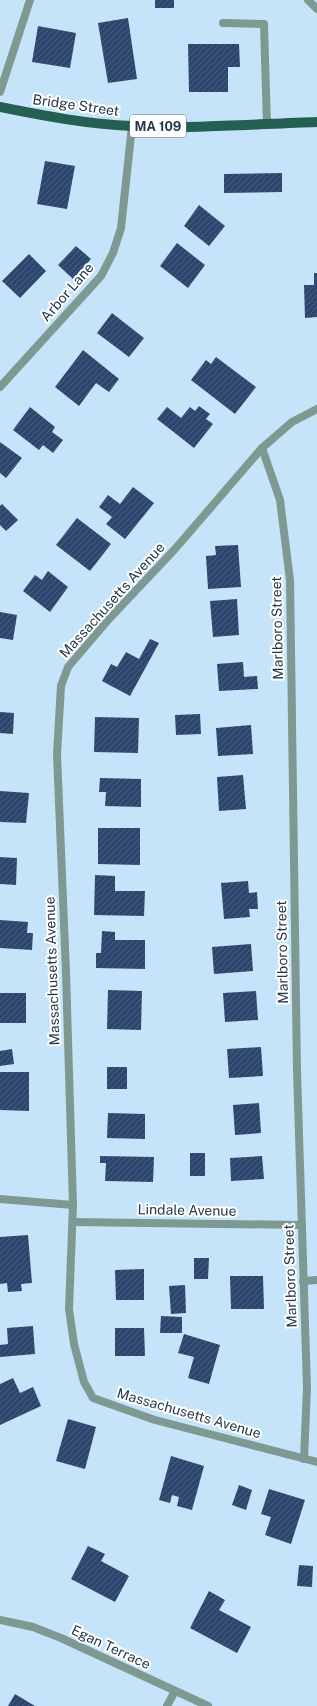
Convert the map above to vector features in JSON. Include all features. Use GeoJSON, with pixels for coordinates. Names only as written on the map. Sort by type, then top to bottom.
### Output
{"type":"FeatureCollection","features":[{"type":"Feature","properties":{"kind":"main road","name":"Bridge Street"},"geometry":{"type":"LineString","coordinates":[[0,107],[80,122],[132,126],[238,126],[317,122]]}},
{"type":"Feature","properties":{"kind":"street"},"geometry":{"type":"LineString","coordinates":[[0,92],[30,0]]}},
{"type":"Feature","properties":{"kind":"street"},"geometry":{"type":"LineString","coordinates":[[308,0],[317,9]]}},
{"type":"Feature","properties":{"kind":"street"},"geometry":{"type":"LineString","coordinates":[[223,23],[264,24],[267,124]]}},
{"type":"Feature","properties":{"kind":"street","name":"Arbor Lane"},"geometry":{"type":"LineString","coordinates":[[0,387],[101,276],[114,253],[120,228],[132,126]]}},
{"type":"Feature","properties":{"kind":"street","name":"Massachusetts Avenue"},"geometry":{"type":"LineString","coordinates":[[317,409],[292,422],[262,448],[175,549],[109,619],[68,667],[61,686],[57,754],[66,972],[73,1205],[69,1309],[74,1344],[84,1382],[93,1398],[156,1420],[317,1462]]}},
{"type":"Feature","properties":{"kind":"street","name":"Marlboro Street"},"geometry":{"type":"LineString","coordinates":[[262,448],[280,500],[290,580],[296,1071],[307,1387],[304,1459]]}},
{"type":"Feature","properties":{"kind":"street"},"geometry":{"type":"LineString","coordinates":[[0,1199],[73,1205]]}},
{"type":"Feature","properties":{"kind":"street","name":"Lindale Avenue"},"geometry":{"type":"LineString","coordinates":[[73,1222],[302,1224]]}},
{"type":"Feature","properties":{"kind":"street"},"geometry":{"type":"LineString","coordinates":[[303,1281],[317,1280]]}},
{"type":"Feature","properties":{"kind":"street","name":"Egan Terrace"},"geometry":{"type":"LineString","coordinates":[[0,1620],[33,1627],[61,1638],[208,1706]]}},
{"type":"Feature","properties":{"kind":"street"},"geometry":{"type":"LineString","coordinates":[[167,1706],[175,1691]]}},
{"type":"Feature","properties":{"kind":"building"},"geometry":{"type":"Polygon","coordinates":[[[155,0],[174,0],[174,8],[155,8],[155,0]]]}},
{"type":"Feature","properties":{"kind":"building"},"geometry":{"type":"Polygon","coordinates":[[[128,18],[137,79],[108,83],[98,23],[128,18]]]}},
{"type":"Feature","properties":{"kind":"building"},"geometry":{"type":"Polygon","coordinates":[[[38,26],[76,33],[70,68],[32,62],[38,26]]]}},
{"type":"Feature","properties":{"kind":"building"},"geometry":{"type":"Polygon","coordinates":[[[188,44],[239,44],[240,67],[228,67],[228,92],[189,92],[188,44]]]}},
{"type":"Feature","properties":{"kind":"building"},"geometry":{"type":"Polygon","coordinates":[[[45,161],[75,166],[67,209],[37,204],[45,161]]]}},
{"type":"Feature","properties":{"kind":"building"},"geometry":{"type":"Polygon","coordinates":[[[282,173],[282,192],[224,193],[224,174],[282,173]]]}},
{"type":"Feature","properties":{"kind":"building"},"geometry":{"type":"Polygon","coordinates":[[[199,205],[225,226],[209,246],[184,226],[199,205]]]}},
{"type":"Feature","properties":{"kind":"building"},"geometry":{"type":"Polygon","coordinates":[[[177,243],[205,265],[188,288],[160,266],[177,243]]]}},
{"type":"Feature","properties":{"kind":"building"},"geometry":{"type":"Polygon","coordinates":[[[76,246],[91,259],[73,279],[58,265],[76,246]]]}},
{"type":"Feature","properties":{"kind":"building"},"geometry":{"type":"Polygon","coordinates":[[[29,254],[46,271],[20,298],[2,281],[29,254]]]}},
{"type":"Feature","properties":{"kind":"building"},"geometry":{"type":"Polygon","coordinates":[[[314,273],[317,273],[317,317],[305,318],[304,285],[314,285],[314,273]]]}},
{"type":"Feature","properties":{"kind":"building"},"geometry":{"type":"Polygon","coordinates":[[[112,313],[144,338],[129,357],[97,333],[112,313]]]}},
{"type":"Feature","properties":{"kind":"building"},"geometry":{"type":"Polygon","coordinates":[[[83,350],[119,379],[109,392],[96,383],[79,406],[55,387],[83,350]]]}},
{"type":"Feature","properties":{"kind":"building"},"geometry":{"type":"Polygon","coordinates":[[[216,357],[256,387],[235,414],[191,380],[206,360],[211,364],[216,357]]]}},
{"type":"Feature","properties":{"kind":"building"},"geometry":{"type":"Polygon","coordinates":[[[199,406],[210,414],[206,419],[213,424],[194,448],[157,419],[167,407],[181,418],[190,407],[195,411],[199,406]]]}},
{"type":"Feature","properties":{"kind":"building"},"geometry":{"type":"Polygon","coordinates":[[[30,407],[55,427],[52,432],[63,440],[53,453],[43,445],[39,450],[13,430],[30,407]]]}},
{"type":"Feature","properties":{"kind":"building"},"geometry":{"type":"Polygon","coordinates":[[[0,442],[22,458],[6,478],[0,473],[0,442]]]}},
{"type":"Feature","properties":{"kind":"building"},"geometry":{"type":"Polygon","coordinates":[[[133,487],[154,503],[125,539],[106,524],[112,517],[99,507],[108,495],[120,504],[133,487]]]}},
{"type":"Feature","properties":{"kind":"building"},"geometry":{"type":"Polygon","coordinates":[[[2,504],[18,520],[6,531],[0,525],[0,506],[2,504]]]}},
{"type":"Feature","properties":{"kind":"building"},"geometry":{"type":"Polygon","coordinates":[[[77,518],[111,544],[90,571],[56,545],[77,518]]]}},
{"type":"Feature","properties":{"kind":"building"},"geometry":{"type":"Polygon","coordinates":[[[238,545],[241,587],[208,589],[206,556],[216,555],[215,546],[238,545]]]}},
{"type":"Feature","properties":{"kind":"building"},"geometry":{"type":"Polygon","coordinates":[[[48,571],[68,587],[50,612],[23,591],[35,575],[42,580],[48,571]]]}},
{"type":"Feature","properties":{"kind":"building"},"geometry":{"type":"Polygon","coordinates":[[[237,599],[239,635],[213,637],[210,601],[237,599]]]}},
{"type":"Feature","properties":{"kind":"building"},"geometry":{"type":"Polygon","coordinates":[[[0,612],[17,615],[13,640],[0,638],[0,612]]]}},
{"type":"Feature","properties":{"kind":"building"},"geometry":{"type":"Polygon","coordinates":[[[150,639],[159,643],[130,696],[102,681],[111,664],[117,667],[126,652],[139,659],[150,639]]]}},
{"type":"Feature","properties":{"kind":"building"},"geometry":{"type":"Polygon","coordinates":[[[243,662],[244,677],[257,676],[258,689],[219,691],[217,664],[243,662]]]}},
{"type":"Feature","properties":{"kind":"building"},"geometry":{"type":"Polygon","coordinates":[[[0,712],[14,713],[13,734],[0,733],[0,712]]]}},
{"type":"Feature","properties":{"kind":"building"},"geometry":{"type":"Polygon","coordinates":[[[200,714],[201,734],[176,735],[175,715],[200,714]]]}},
{"type":"Feature","properties":{"kind":"building"},"geometry":{"type":"Polygon","coordinates":[[[95,717],[139,718],[138,753],[94,752],[95,717]]]}},
{"type":"Feature","properties":{"kind":"building"},"geometry":{"type":"Polygon","coordinates":[[[251,725],[253,754],[218,756],[216,728],[251,725]]]}},
{"type":"Feature","properties":{"kind":"building"},"geometry":{"type":"Polygon","coordinates":[[[243,775],[246,809],[219,811],[217,777],[243,775]]]}},
{"type":"Feature","properties":{"kind":"building"},"geometry":{"type":"Polygon","coordinates":[[[100,778],[141,779],[141,807],[105,806],[106,792],[99,792],[100,778]]]}},
{"type":"Feature","properties":{"kind":"building"},"geometry":{"type":"Polygon","coordinates":[[[0,791],[29,793],[26,823],[0,822],[0,791]]]}},
{"type":"Feature","properties":{"kind":"building"},"geometry":{"type":"Polygon","coordinates":[[[98,828],[140,828],[140,865],[98,864],[98,828]]]}},
{"type":"Feature","properties":{"kind":"building"},"geometry":{"type":"Polygon","coordinates":[[[0,857],[17,858],[16,885],[0,884],[0,857]]]}},
{"type":"Feature","properties":{"kind":"building"},"geometry":{"type":"Polygon","coordinates":[[[95,875],[115,876],[115,891],[145,891],[144,916],[94,915],[95,875]]]}},
{"type":"Feature","properties":{"kind":"building"},"geometry":{"type":"Polygon","coordinates":[[[248,881],[249,893],[257,892],[258,909],[249,909],[250,917],[224,919],[221,883],[248,881]]]}},
{"type":"Feature","properties":{"kind":"building"},"geometry":{"type":"Polygon","coordinates":[[[0,920],[28,922],[27,933],[33,933],[32,950],[0,948],[0,920]]]}},
{"type":"Feature","properties":{"kind":"building"},"geometry":{"type":"Polygon","coordinates":[[[102,931],[115,932],[115,940],[145,940],[145,969],[96,968],[96,953],[101,953],[102,931]]]}},
{"type":"Feature","properties":{"kind":"building"},"geometry":{"type":"Polygon","coordinates":[[[251,944],[253,971],[214,974],[212,947],[251,944]]]}},
{"type":"Feature","properties":{"kind":"building"},"geometry":{"type":"Polygon","coordinates":[[[108,990],[142,991],[141,1030],[107,1029],[108,990]]]}},
{"type":"Feature","properties":{"kind":"building"},"geometry":{"type":"Polygon","coordinates":[[[256,991],[258,1020],[225,1022],[223,993],[256,991]]]}},
{"type":"Feature","properties":{"kind":"building"},"geometry":{"type":"Polygon","coordinates":[[[0,993],[26,993],[26,1023],[0,1023],[0,993]]]}},
{"type":"Feature","properties":{"kind":"building"},"geometry":{"type":"Polygon","coordinates":[[[261,1047],[263,1076],[229,1078],[227,1049],[261,1047]]]}},
{"type":"Feature","properties":{"kind":"building"},"geometry":{"type":"Polygon","coordinates":[[[12,1049],[14,1064],[0,1066],[0,1051],[12,1049]]]}},
{"type":"Feature","properties":{"kind":"building"},"geometry":{"type":"Polygon","coordinates":[[[107,1067],[127,1067],[127,1089],[107,1089],[107,1067]]]}},
{"type":"Feature","properties":{"kind":"building"},"geometry":{"type":"Polygon","coordinates":[[[0,1072],[29,1072],[29,1111],[0,1110],[0,1072]]]}},
{"type":"Feature","properties":{"kind":"building"},"geometry":{"type":"Polygon","coordinates":[[[259,1103],[261,1133],[235,1135],[233,1105],[259,1103]]]}},
{"type":"Feature","properties":{"kind":"building"},"geometry":{"type":"Polygon","coordinates":[[[108,1113],[145,1114],[145,1139],[107,1138],[108,1113]]]}},
{"type":"Feature","properties":{"kind":"building"},"geometry":{"type":"Polygon","coordinates":[[[190,1153],[205,1153],[205,1176],[190,1176],[190,1153]]]}},
{"type":"Feature","properties":{"kind":"building"},"geometry":{"type":"Polygon","coordinates":[[[100,1156],[154,1157],[153,1182],[105,1181],[106,1163],[100,1163],[100,1156]]]}},
{"type":"Feature","properties":{"kind":"building"},"geometry":{"type":"Polygon","coordinates":[[[262,1156],[264,1179],[231,1181],[230,1158],[262,1156]]]}},
{"type":"Feature","properties":{"kind":"building"},"geometry":{"type":"Polygon","coordinates":[[[28,1235],[32,1283],[21,1284],[22,1291],[8,1292],[7,1283],[0,1284],[0,1237],[28,1235]]]}},
{"type":"Feature","properties":{"kind":"building"},"geometry":{"type":"Polygon","coordinates":[[[194,1258],[209,1258],[208,1279],[194,1279],[194,1258]]]}},
{"type":"Feature","properties":{"kind":"building"},"geometry":{"type":"Polygon","coordinates":[[[144,1269],[144,1300],[116,1300],[115,1270],[144,1269]]]}},
{"type":"Feature","properties":{"kind":"building"},"geometry":{"type":"Polygon","coordinates":[[[230,1276],[263,1276],[264,1309],[231,1309],[230,1276]]]}},
{"type":"Feature","properties":{"kind":"building"},"geometry":{"type":"Polygon","coordinates":[[[185,1285],[186,1313],[171,1314],[169,1286],[185,1285]]]}},
{"type":"Feature","properties":{"kind":"building"},"geometry":{"type":"Polygon","coordinates":[[[161,1316],[182,1317],[182,1333],[160,1333],[161,1316]]]}},
{"type":"Feature","properties":{"kind":"building"},"geometry":{"type":"Polygon","coordinates":[[[33,1326],[35,1354],[0,1357],[0,1345],[8,1344],[7,1328],[33,1326]]]}},
{"type":"Feature","properties":{"kind":"building"},"geometry":{"type":"Polygon","coordinates":[[[115,1328],[144,1328],[145,1356],[115,1356],[115,1328]]]}},
{"type":"Feature","properties":{"kind":"building"},"geometry":{"type":"Polygon","coordinates":[[[184,1334],[220,1345],[209,1384],[188,1378],[194,1357],[178,1353],[184,1334]]]}},
{"type":"Feature","properties":{"kind":"building"},"geometry":{"type":"Polygon","coordinates":[[[13,1378],[20,1393],[33,1387],[41,1406],[0,1425],[0,1384],[13,1378]]]}},
{"type":"Feature","properties":{"kind":"building"},"geometry":{"type":"Polygon","coordinates":[[[68,1419],[96,1427],[85,1469],[56,1461],[68,1419]]]}},
{"type":"Feature","properties":{"kind":"building"},"geometry":{"type":"Polygon","coordinates":[[[171,1456],[204,1466],[192,1510],[177,1506],[179,1497],[172,1495],[170,1503],[159,1500],[171,1456]]]}},
{"type":"Feature","properties":{"kind":"building"},"geometry":{"type":"Polygon","coordinates":[[[239,1485],[252,1490],[246,1510],[232,1505],[239,1485]]]}},
{"type":"Feature","properties":{"kind":"building"},"geometry":{"type":"Polygon","coordinates":[[[269,1489],[305,1500],[291,1544],[265,1535],[271,1517],[261,1514],[269,1489]]]}},
{"type":"Feature","properties":{"kind":"building"},"geometry":{"type":"Polygon","coordinates":[[[88,1546],[105,1554],[101,1561],[129,1576],[115,1602],[71,1579],[88,1546]]]}},
{"type":"Feature","properties":{"kind":"building"},"geometry":{"type":"Polygon","coordinates":[[[299,1565],[313,1566],[312,1587],[297,1586],[299,1565]]]}},
{"type":"Feature","properties":{"kind":"building"},"geometry":{"type":"Polygon","coordinates":[[[209,1591],[225,1600],[219,1610],[251,1627],[237,1653],[190,1628],[209,1591]]]}},
{"type":"Feature","properties":{"kind":"building"},"geometry":{"type":"Polygon","coordinates":[[[15,1694],[35,1706],[8,1706],[15,1694]]]}}]}
